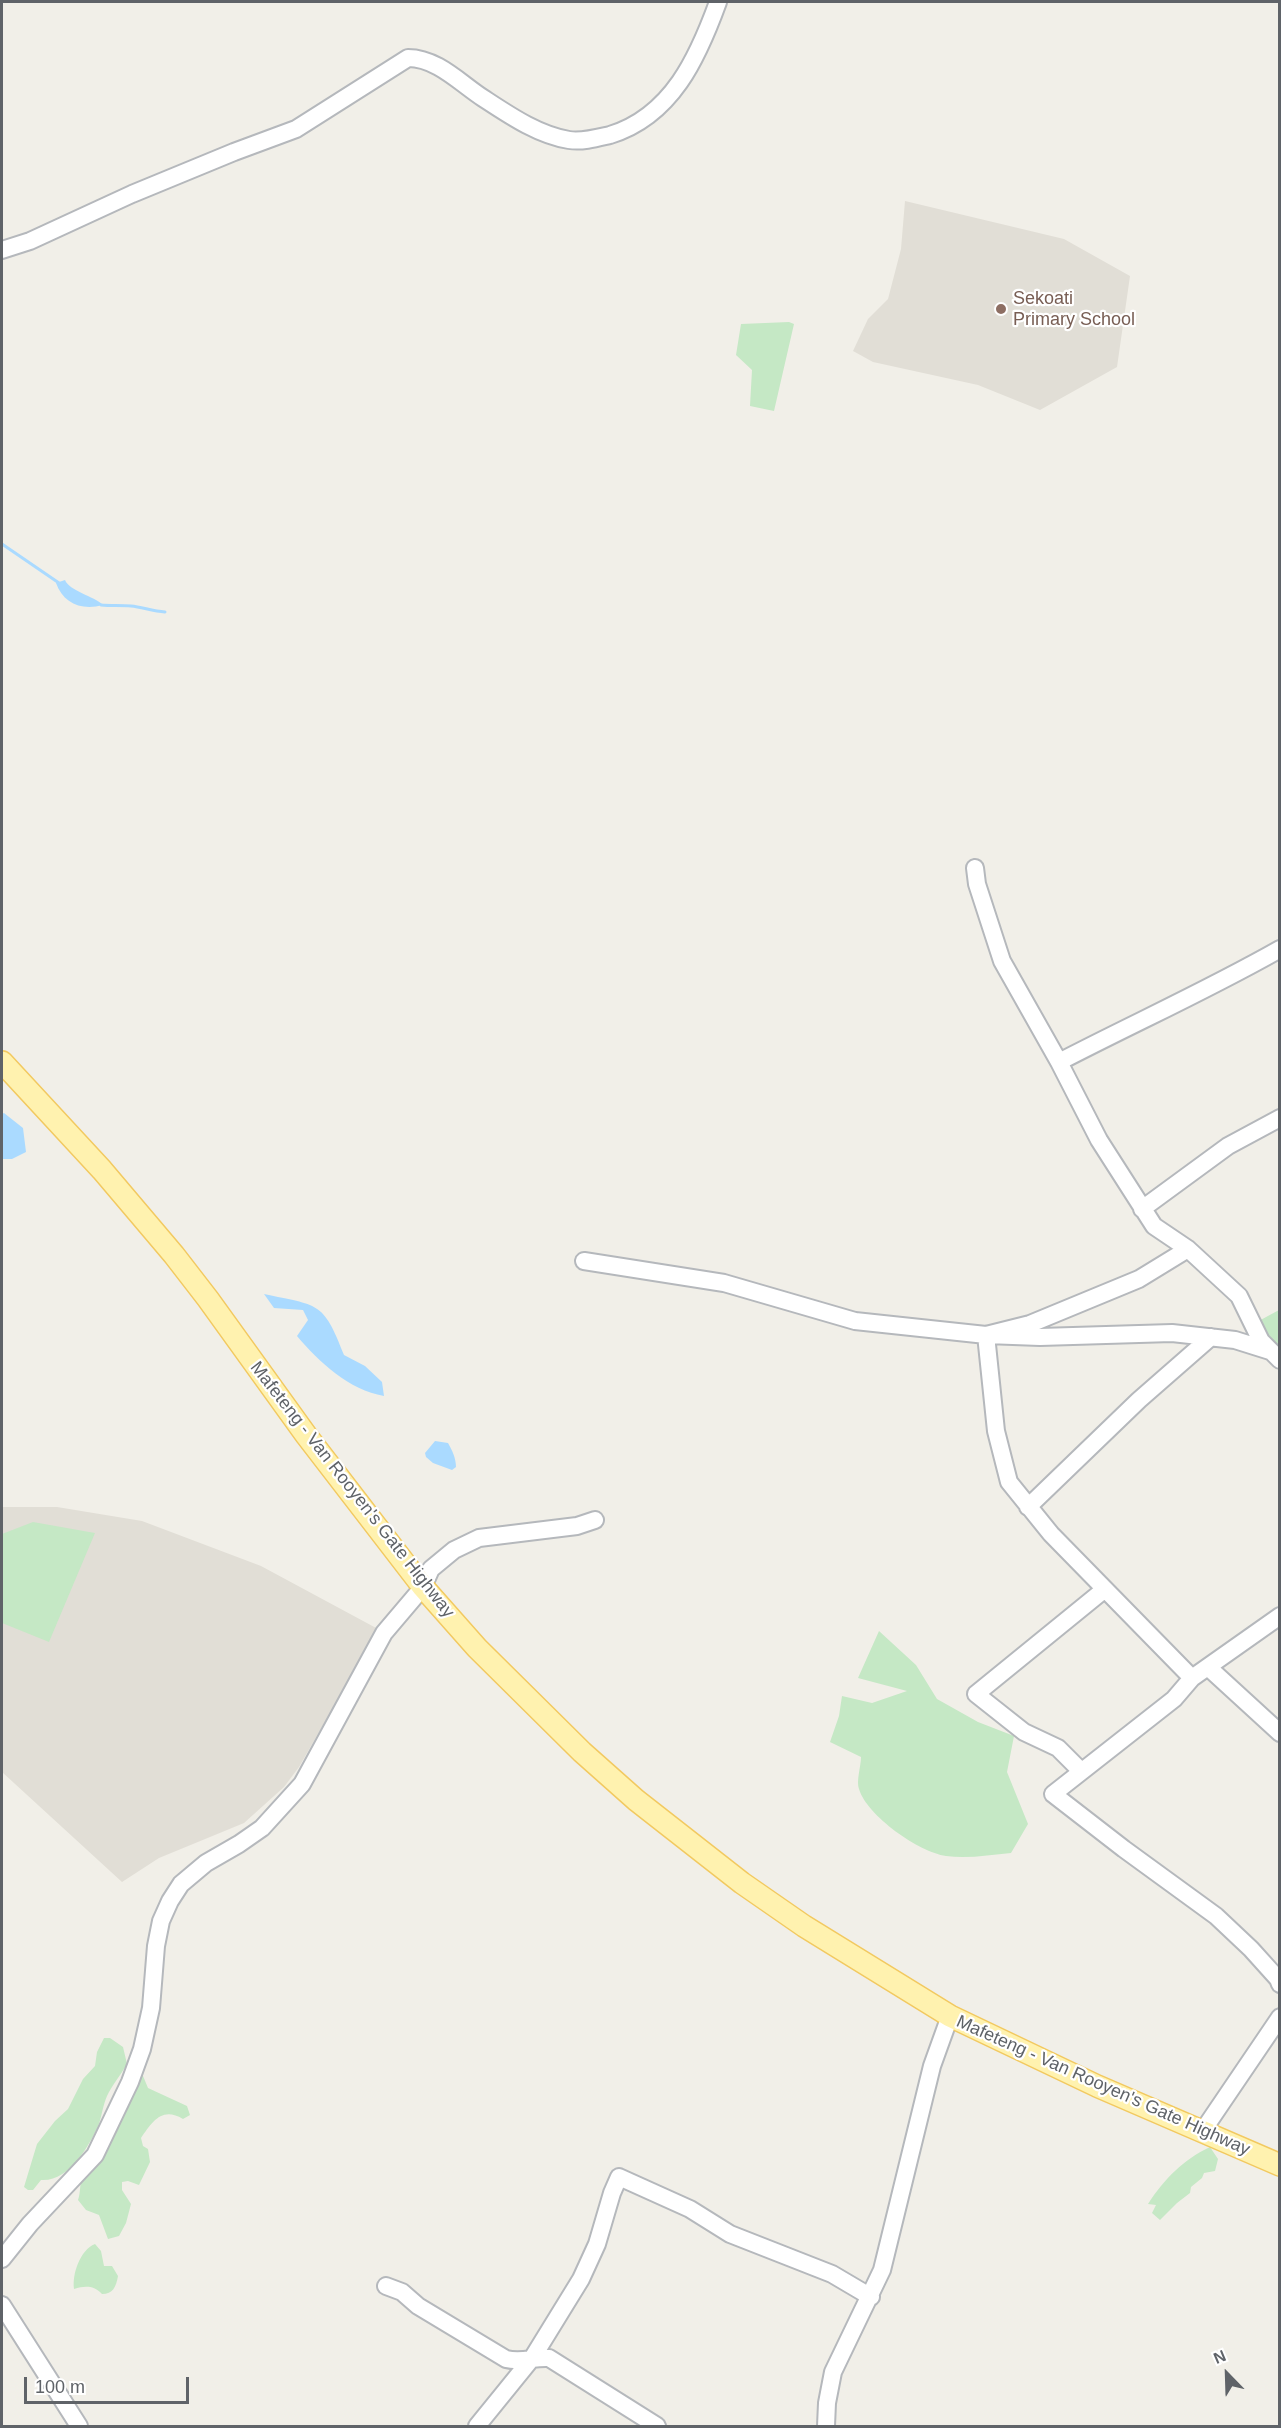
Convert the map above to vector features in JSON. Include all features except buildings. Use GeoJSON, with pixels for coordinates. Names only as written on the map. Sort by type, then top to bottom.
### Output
{"type":"FeatureCollection","features":[{"type":"Feature","properties":{"kind":"main road","name":"Mafeteng - Van Rooyen's Gate Highway"},"geometry":{"type":"LineString","coordinates":[[2,1062],[102,1170],[174,1255],[306,1436],[423,1587],[477,1648],[582,1752],[687,1842],[804,1926],[950,2016],[1097,2086],[1280,2165]]}},
{"type":"Feature","properties":{"kind":"street"},"geometry":{"type":"LineString","coordinates":[[2,250],[30,241],[132,194],[296,129],[408,58],[423,59],[438,66],[512,117],[555,137],[584,141],[616,133],[632,126],[652,112],[680,84],[692,65],[718,2]]}},
{"type":"Feature","properties":{"kind":"street"},"geometry":{"type":"LineString","coordinates":[[975,868],[977,884],[1002,961],[1059,1062],[1099,1140],[1154,1226],[1188,1249],[1239,1296],[1261,1341],[1275,1355]]}},
{"type":"Feature","properties":{"kind":"street"},"geometry":{"type":"LineString","coordinates":[[1059,1062],[1173,1003],[1226,980],[1280,949]]}},
{"type":"Feature","properties":{"kind":"street"},"geometry":{"type":"LineString","coordinates":[[1142,1209],[1228,1146],[1280,1119]]}},
{"type":"Feature","properties":{"kind":"street"},"geometry":{"type":"LineString","coordinates":[[986,1335],[1030,1324],[1139,1279],[1188,1249]]}},
{"type":"Feature","properties":{"kind":"street"},"geometry":{"type":"LineString","coordinates":[[584,1261],[724,1283],[855,1321],[986,1335],[1040,1337],[1172,1333],[1235,1340],[1275,1355]]}},
{"type":"Feature","properties":{"kind":"street"},"geometry":{"type":"LineString","coordinates":[[986,1335],[996,1431],[1009,1482],[1028,1507],[1192,1678]]}},
{"type":"Feature","properties":{"kind":"street"},"geometry":{"type":"LineString","coordinates":[[1028,1507],[1139,1400],[1211,1337]]}},
{"type":"Feature","properties":{"kind":"street"},"geometry":{"type":"LineString","coordinates":[[2,2259],[30,2224],[95,2155],[130,2082],[142,2049],[151,2008],[156,1946],[161,1922],[170,1901],[181,1884],[206,1863],[262,1828],[302,1784],[384,1633],[423,1587],[431,1569],[454,1550],[479,1538],[577,1526],[595,1520]]}},
{"type":"Feature","properties":{"kind":"street"},"geometry":{"type":"LineString","coordinates":[[1082,1771],[1059,1748],[1024,1732],[976,1694],[1105,1589]]}},
{"type":"Feature","properties":{"kind":"street"},"geometry":{"type":"LineString","coordinates":[[1280,1616],[1192,1678],[1174,1699],[1053,1794],[1124,1850],[1216,1916],[1251,1949],[1280,1984]]}},
{"type":"Feature","properties":{"kind":"street"},"geometry":{"type":"LineString","coordinates":[[1209,1668],[1280,1733]]}},
{"type":"Feature","properties":{"kind":"street"},"geometry":{"type":"LineString","coordinates":[[826,2427],[826,2403],[833,2372],[871,2297],[891,2238],[932,2067],[950,2016]]}},
{"type":"Feature","properties":{"kind":"street"},"geometry":{"type":"LineString","coordinates":[[1202,2132],[1280,2017]]}},
{"type":"Feature","properties":{"kind":"street"},"geometry":{"type":"LineString","coordinates":[[477,2427],[533,2357],[581,2279],[597,2244],[619,2177],[682,2205],[707,2218],[730,2234],[831,2274],[871,2297]]}},
{"type":"Feature","properties":{"kind":"street"},"geometry":{"type":"LineString","coordinates":[[386,2286],[402,2292],[418,2306],[506,2359],[520,2362],[533,2357],[549,2358],[657,2427]]}},
{"type":"Feature","properties":{"kind":"street"},"geometry":{"type":"LineString","coordinates":[[2,2305],[79,2427]]}},
{"type":"Feature","properties":{"kind":"shaded area","name":"Sekoati Primary School"},"geometry":{"type":"Polygon","coordinates":[[[905,201],[1064,239],[1130,276],[1117,367],[1040,410],[978,385],[873,362],[853,351],[868,319],[888,299],[901,249],[905,201]]]}},
{"type":"Feature","properties":{"kind":"shaded area"},"geometry":{"type":"Polygon","coordinates":[[[2,1507],[57,1507],[142,1521],[261,1566],[378,1629],[299,1767],[284,1787],[244,1823],[159,1858],[122,1882],[2,1772],[2,1507]]]}},
{"type":"Feature","properties":{"kind":"green space"},"geometry":{"type":"Polygon","coordinates":[[[789,322],[794,324],[774,411],[750,406],[752,370],[736,355],[741,324],[789,322]]]}},
{"type":"Feature","properties":{"kind":"green space"},"geometry":{"type":"Polygon","coordinates":[[[1279,1310],[1279,1355],[1255,1323],[1279,1310]]]}},
{"type":"Feature","properties":{"kind":"green space"},"geometry":{"type":"Polygon","coordinates":[[[33,1522],[95,1533],[49,1642],[2,1623],[2,1534],[33,1522]]]}},
{"type":"Feature","properties":{"kind":"green space"},"geometry":{"type":"Polygon","coordinates":[[[879,1631],[916,1665],[937,1699],[978,1722],[1014,1736],[1007,1772],[1028,1824],[1011,1853],[962,1857],[946,1856],[922,1848],[883,1821],[864,1799],[858,1786],[861,1757],[830,1742],[839,1716],[842,1696],[872,1703],[907,1691],[858,1678],[879,1631]]]}},
{"type":"Feature","properties":{"kind":"green space"},"geometry":{"type":"Polygon","coordinates":[[[104,2038],[110,2038],[123,2047],[127,2064],[107,2096],[95,2133],[84,2152],[69,2169],[51,2179],[41,2180],[33,2190],[28,2190],[24,2187],[37,2144],[68,2109],[83,2079],[95,2066],[97,2052],[104,2038]]]}},
{"type":"Feature","properties":{"kind":"green space"},"geometry":{"type":"Polygon","coordinates":[[[133,2074],[143,2076],[148,2088],[187,2106],[190,2115],[183,2119],[176,2115],[163,2115],[149,2126],[141,2138],[143,2146],[148,2149],[150,2162],[139,2185],[128,2181],[122,2182],[122,2190],[131,2204],[126,2223],[119,2236],[108,2239],[99,2215],[86,2210],[78,2200],[83,2177],[116,2129],[129,2104],[133,2074]]]}},
{"type":"Feature","properties":{"kind":"green space"},"geometry":{"type":"Polygon","coordinates":[[[1210,2147],[1218,2159],[1215,2171],[1204,2173],[1202,2178],[1191,2187],[1190,2193],[1160,2220],[1152,2213],[1156,2205],[1148,2204],[1175,2171],[1210,2147]]]}},
{"type":"Feature","properties":{"kind":"green space"},"geometry":{"type":"Polygon","coordinates":[[[95,2244],[101,2251],[104,2266],[112,2266],[118,2276],[113,2289],[106,2294],[89,2287],[74,2289],[74,2276],[78,2263],[85,2251],[95,2244]]]}},
{"type":"Feature","properties":{"kind":"water"},"geometry":{"type":"Polygon","coordinates":[[[65,580],[71,587],[103,605],[87,607],[74,604],[63,596],[56,583],[65,580]]]}},
{"type":"Feature","properties":{"kind":"water"},"geometry":{"type":"Polygon","coordinates":[[[4,1113],[23,1128],[26,1152],[12,1159],[2,1159],[2,1114],[4,1113]]]}},
{"type":"Feature","properties":{"kind":"water"},"geometry":{"type":"Polygon","coordinates":[[[264,1294],[316,1308],[330,1324],[344,1355],[365,1366],[382,1382],[384,1396],[359,1388],[325,1365],[297,1336],[308,1320],[303,1310],[274,1308],[264,1294]]]}},
{"type":"Feature","properties":{"kind":"water"},"geometry":{"type":"Polygon","coordinates":[[[435,1441],[448,1443],[456,1464],[452,1470],[433,1463],[426,1457],[425,1453],[435,1441]]]}},
{"type":"Feature","properties":{"kind":"waterway"},"geometry":{"type":"LineString","coordinates":[[2,544],[59,583]]}},
{"type":"Feature","properties":{"kind":"waterway"},"geometry":{"type":"LineString","coordinates":[[101,605],[131,606],[165,612]]}},
{"type":"Feature","properties":{"kind":"place","name":"Sekoati Primary School"},"geometry":{"type":"Point","coordinates":[1001,309]}}]}
